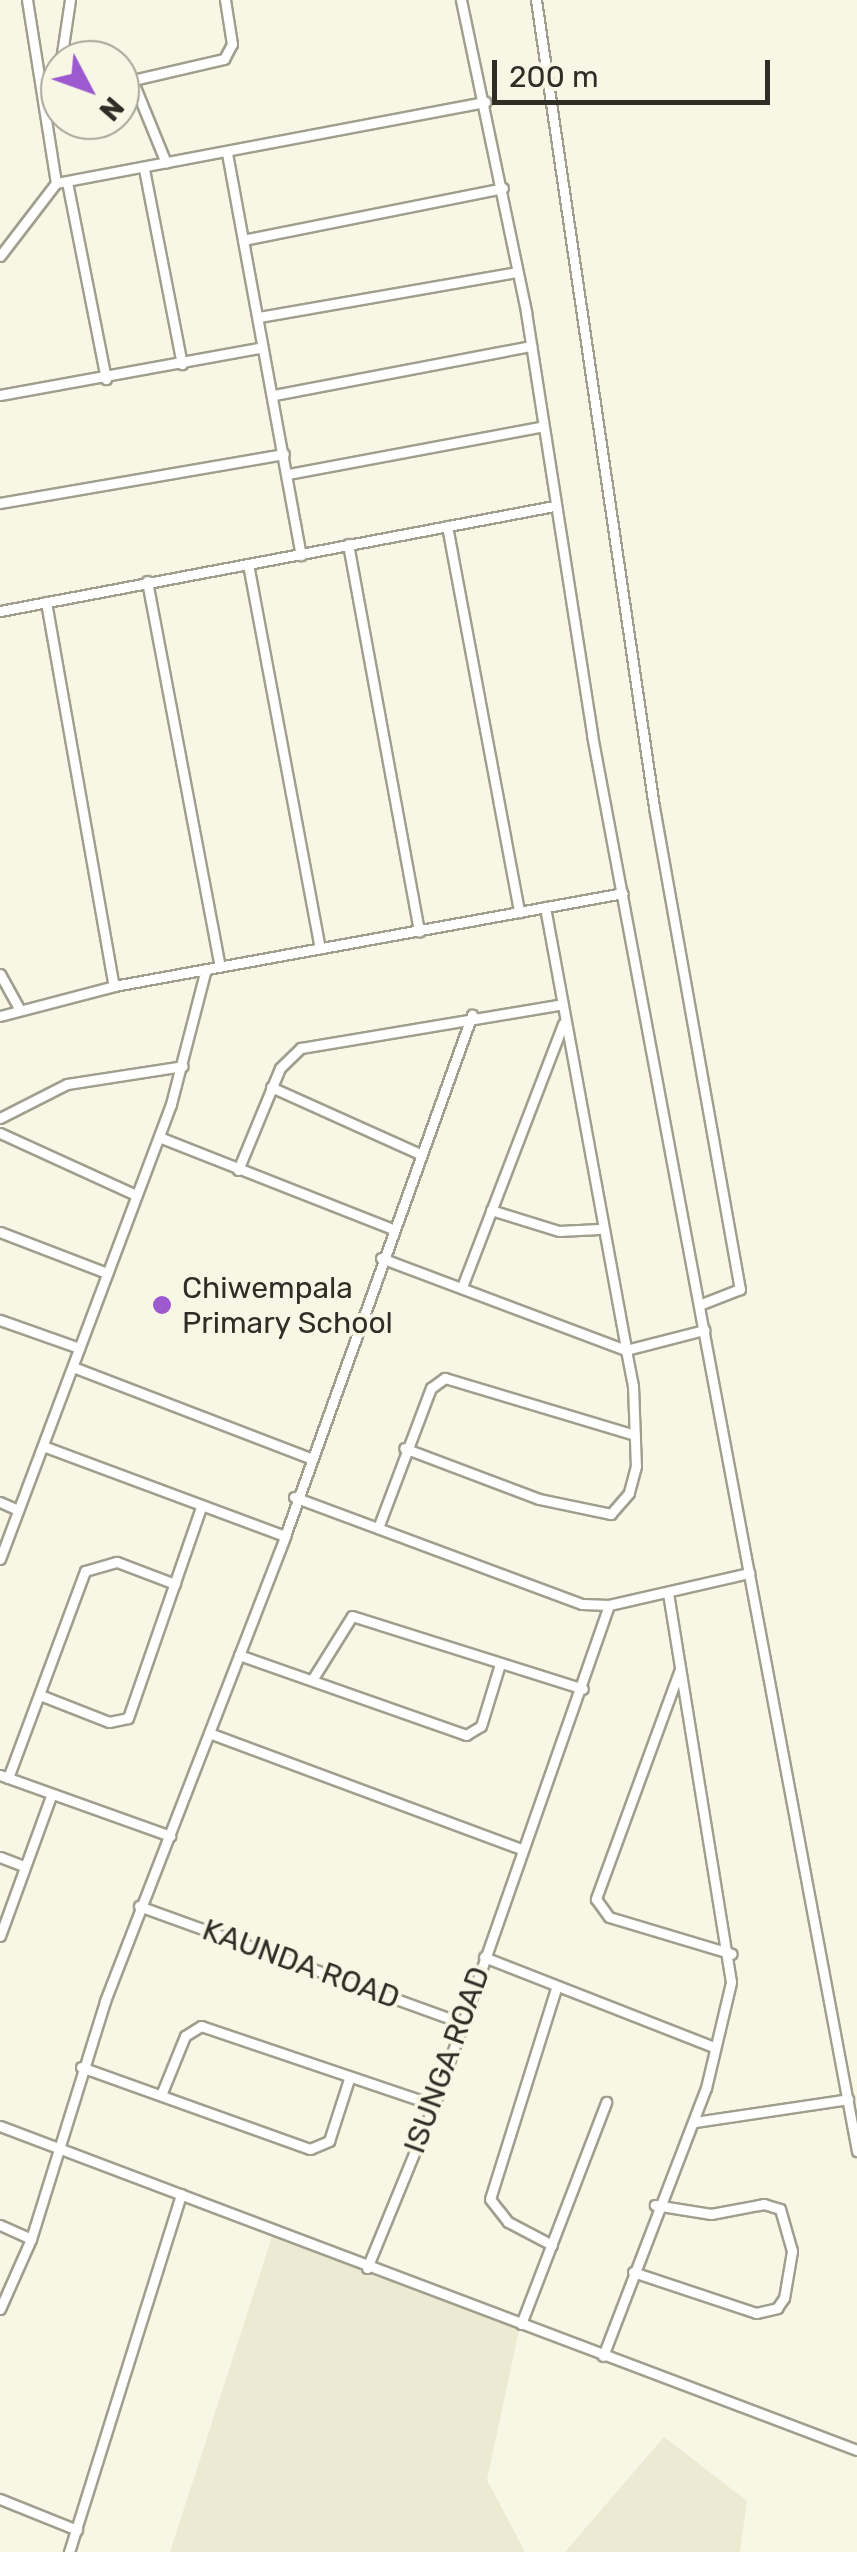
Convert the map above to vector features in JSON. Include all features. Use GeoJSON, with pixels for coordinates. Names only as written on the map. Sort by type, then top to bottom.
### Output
{"type":"FeatureCollection","features":[{"type":"Feature","properties":{"kind":"street"},"geometry":{"type":"LineString","coordinates":[[27,0],[40,85]]}},
{"type":"Feature","properties":{"kind":"street"},"geometry":{"type":"LineString","coordinates":[[64,40],[70,0]]}},
{"type":"Feature","properties":{"kind":"street"},"geometry":{"type":"LineString","coordinates":[[140,80],[224,58],[232,44],[225,0]]}},
{"type":"Feature","properties":{"kind":"street"},"geometry":{"type":"LineString","coordinates":[[461,0],[503,188],[554,506],[623,892],[857,2152]]}},
{"type":"Feature","properties":{"kind":"street"},"geometry":{"type":"LineString","coordinates":[[536,0],[657,827],[740,1289],[700,1305]]}},
{"type":"Feature","properties":{"kind":"street"},"geometry":{"type":"LineString","coordinates":[[140,97],[166,163]]}},
{"type":"Feature","properties":{"kind":"street"},"geometry":{"type":"LineString","coordinates":[[0,256],[62,182],[485,102]]}},
{"type":"Feature","properties":{"kind":"street"},"geometry":{"type":"LineString","coordinates":[[52,140],[106,379]]}},
{"type":"Feature","properties":{"kind":"street"},"geometry":{"type":"LineString","coordinates":[[227,153],[301,555]]}},
{"type":"Feature","properties":{"kind":"street"},"geometry":{"type":"LineString","coordinates":[[144,169],[182,364]]}},
{"type":"Feature","properties":{"kind":"street"},"geometry":{"type":"LineString","coordinates":[[243,240],[503,188]]}},
{"type":"Feature","properties":{"kind":"street"},"geometry":{"type":"LineString","coordinates":[[259,317],[516,272]]}},
{"type":"Feature","properties":{"kind":"street"},"geometry":{"type":"LineString","coordinates":[[274,395],[531,346]]}},
{"type":"Feature","properties":{"kind":"street"},"geometry":{"type":"LineString","coordinates":[[0,396],[263,347]]}},
{"type":"Feature","properties":{"kind":"street"},"geometry":{"type":"LineString","coordinates":[[288,474],[544,426]]}},
{"type":"Feature","properties":{"kind":"street"},"geometry":{"type":"LineString","coordinates":[[0,504],[284,454]]}},
{"type":"Feature","properties":{"kind":"street"},"geometry":{"type":"LineString","coordinates":[[0,611],[554,506]]}},
{"type":"Feature","properties":{"kind":"street"},"geometry":{"type":"LineString","coordinates":[[447,526],[518,912]]}},
{"type":"Feature","properties":{"kind":"street"},"geometry":{"type":"LineString","coordinates":[[348,544],[420,932]]}},
{"type":"Feature","properties":{"kind":"street"},"geometry":{"type":"LineString","coordinates":[[248,564],[320,948]]}},
{"type":"Feature","properties":{"kind":"street"},"geometry":{"type":"LineString","coordinates":[[148,581],[220,966]]}},
{"type":"Feature","properties":{"kind":"street"},"geometry":{"type":"LineString","coordinates":[[46,602],[114,986]]}},
{"type":"Feature","properties":{"kind":"street"},"geometry":{"type":"LineString","coordinates":[[0,1016],[18,1006],[114,986],[623,892]]}},
{"type":"Feature","properties":{"kind":"street"},"geometry":{"type":"LineString","coordinates":[[404,1448],[599,1516],[621,1508],[630,1493],[635,1435],[622,1302],[599,1228],[544,906]]}},
{"type":"Feature","properties":{"kind":"street"},"geometry":{"type":"LineString","coordinates":[[0,1559],[183,1066],[206,970]]}},
{"type":"Feature","properties":{"kind":"street"},"geometry":{"type":"LineString","coordinates":[[0,974],[18,1006]]}},
{"type":"Feature","properties":{"kind":"street"},"geometry":{"type":"LineString","coordinates":[[238,1170],[286,1060],[314,1041],[559,1005]]}},
{"type":"Feature","properties":{"kind":"street"},"geometry":{"type":"LineString","coordinates":[[0,2308],[31,2239],[55,2146],[140,1906],[285,1536],[307,1457],[472,1015]]}},
{"type":"Feature","properties":{"kind":"street"},"geometry":{"type":"LineString","coordinates":[[462,1287],[563,1024]]}},
{"type":"Feature","properties":{"kind":"street"},"geometry":{"type":"LineString","coordinates":[[0,1118],[66,1084],[183,1066]]}},
{"type":"Feature","properties":{"kind":"street"},"geometry":{"type":"LineString","coordinates":[[271,1087],[420,1154]]}},
{"type":"Feature","properties":{"kind":"street"},"geometry":{"type":"LineString","coordinates":[[0,1133],[136,1195]]}},
{"type":"Feature","properties":{"kind":"street"},"geometry":{"type":"LineString","coordinates":[[158,1137],[390,1228]]}},
{"type":"Feature","properties":{"kind":"street"},"geometry":{"type":"LineString","coordinates":[[491,1210],[559,1231],[599,1228]]}},
{"type":"Feature","properties":{"kind":"street"},"geometry":{"type":"LineString","coordinates":[[0,1232],[107,1273]]}},
{"type":"Feature","properties":{"kind":"street"},"geometry":{"type":"LineString","coordinates":[[381,1258],[626,1350],[704,1330]]}},
{"type":"Feature","properties":{"kind":"street"},"geometry":{"type":"LineString","coordinates":[[0,1322],[79,1348]]}},
{"type":"Feature","properties":{"kind":"street"},"geometry":{"type":"LineString","coordinates":[[73,1367],[307,1457]]}},
{"type":"Feature","properties":{"kind":"street"},"geometry":{"type":"LineString","coordinates":[[378,1528],[404,1448],[430,1388],[445,1378],[635,1435]]}},
{"type":"Feature","properties":{"kind":"street"},"geometry":{"type":"LineString","coordinates":[[43,1446],[285,1536]]}},
{"type":"Feature","properties":{"kind":"street"},"geometry":{"type":"LineString","coordinates":[[294,1497],[582,1604],[609,1605],[749,1573]]}},
{"type":"Feature","properties":{"kind":"street"},"geometry":{"type":"LineString","coordinates":[[0,1502],[18,1510]]}},
{"type":"Feature","properties":{"kind":"street"},"geometry":{"type":"LineString","coordinates":[[40,1694],[109,1722],[128,1718],[201,1507]]}},
{"type":"Feature","properties":{"kind":"street"},"geometry":{"type":"LineString","coordinates":[[170,1836],[4,1776],[40,1694],[77,1583],[92,1565],[117,1562],[175,1584]]}},
{"type":"Feature","properties":{"kind":"street"},"geometry":{"type":"LineString","coordinates":[[603,2356],[655,2205],[695,2122],[732,1954],[668,1592]]}},
{"type":"Feature","properties":{"kind":"street","name":"ISUNGA ROAD"},"geometry":{"type":"LineString","coordinates":[[367,2268],[434,2105],[609,1605]]}},
{"type":"Feature","properties":{"kind":"street"},"geometry":{"type":"LineString","coordinates":[[312,1680],[352,1616],[582,1689]]}},
{"type":"Feature","properties":{"kind":"street"},"geometry":{"type":"LineString","coordinates":[[239,1655],[466,1735],[481,1726],[500,1664]]}},
{"type":"Feature","properties":{"kind":"street"},"geometry":{"type":"LineString","coordinates":[[681,1666],[596,1899],[609,1917],[732,1954]]}},
{"type":"Feature","properties":{"kind":"street"},"geometry":{"type":"LineString","coordinates":[[209,1733],[521,1850]]}},
{"type":"Feature","properties":{"kind":"street"},"geometry":{"type":"LineString","coordinates":[[0,1936],[51,1796]]}},
{"type":"Feature","properties":{"kind":"street"},"geometry":{"type":"LineString","coordinates":[[0,1856],[24,1866]]}},
{"type":"Feature","properties":{"kind":"street","name":"KAUNDA ROAD"},"geometry":{"type":"LineString","coordinates":[[140,1906],[462,2023]]}},
{"type":"Feature","properties":{"kind":"street"},"geometry":{"type":"LineString","coordinates":[[484,1957],[714,2046]]}},
{"type":"Feature","properties":{"kind":"street"},"geometry":{"type":"LineString","coordinates":[[552,2244],[508,2222],[490,2198],[556,1988]]}},
{"type":"Feature","properties":{"kind":"street"},"geometry":{"type":"LineString","coordinates":[[161,2095],[185,2036],[201,2026],[434,2105]]}},
{"type":"Feature","properties":{"kind":"street"},"geometry":{"type":"LineString","coordinates":[[82,2067],[310,2148],[329,2141],[349,2079]]}},
{"type":"Feature","properties":{"kind":"street"},"geometry":{"type":"LineString","coordinates":[[695,2122],[848,2099]]}},
{"type":"Feature","properties":{"kind":"street"},"geometry":{"type":"LineString","coordinates":[[521,2324],[606,2102]]}},
{"type":"Feature","properties":{"kind":"street"},"geometry":{"type":"LineString","coordinates":[[0,2126],[367,2268],[857,2450]]}},
{"type":"Feature","properties":{"kind":"street"},"geometry":{"type":"LineString","coordinates":[[69,2552],[181,2194]]}},
{"type":"Feature","properties":{"kind":"street"},"geometry":{"type":"LineString","coordinates":[[633,2272],[756,2313],[777,2308],[784,2298],[792,2251],[780,2209],[764,2204],[711,2214],[655,2205]]}},
{"type":"Feature","properties":{"kind":"street"},"geometry":{"type":"LineString","coordinates":[[0,2225],[31,2239]]}},
{"type":"Feature","properties":{"kind":"street"},"geometry":{"type":"LineString","coordinates":[[0,2499],[77,2530]]}},
{"type":"Feature","properties":{"kind":"shaded area"},"geometry":{"type":"Polygon","coordinates":[[[273,2234],[520,2325],[487,2480],[525,2552],[170,2552],[273,2234]]]}},
{"type":"Feature","properties":{"kind":"shaded area"},"geometry":{"type":"Polygon","coordinates":[[[664,2437],[747,2501],[740,2552],[565,2552],[664,2437]]]}},
{"type":"Feature","properties":{"kind":"place","name":"Chiwempala Primary School"},"geometry":{"type":"Point","coordinates":[162,1305]}}]}
